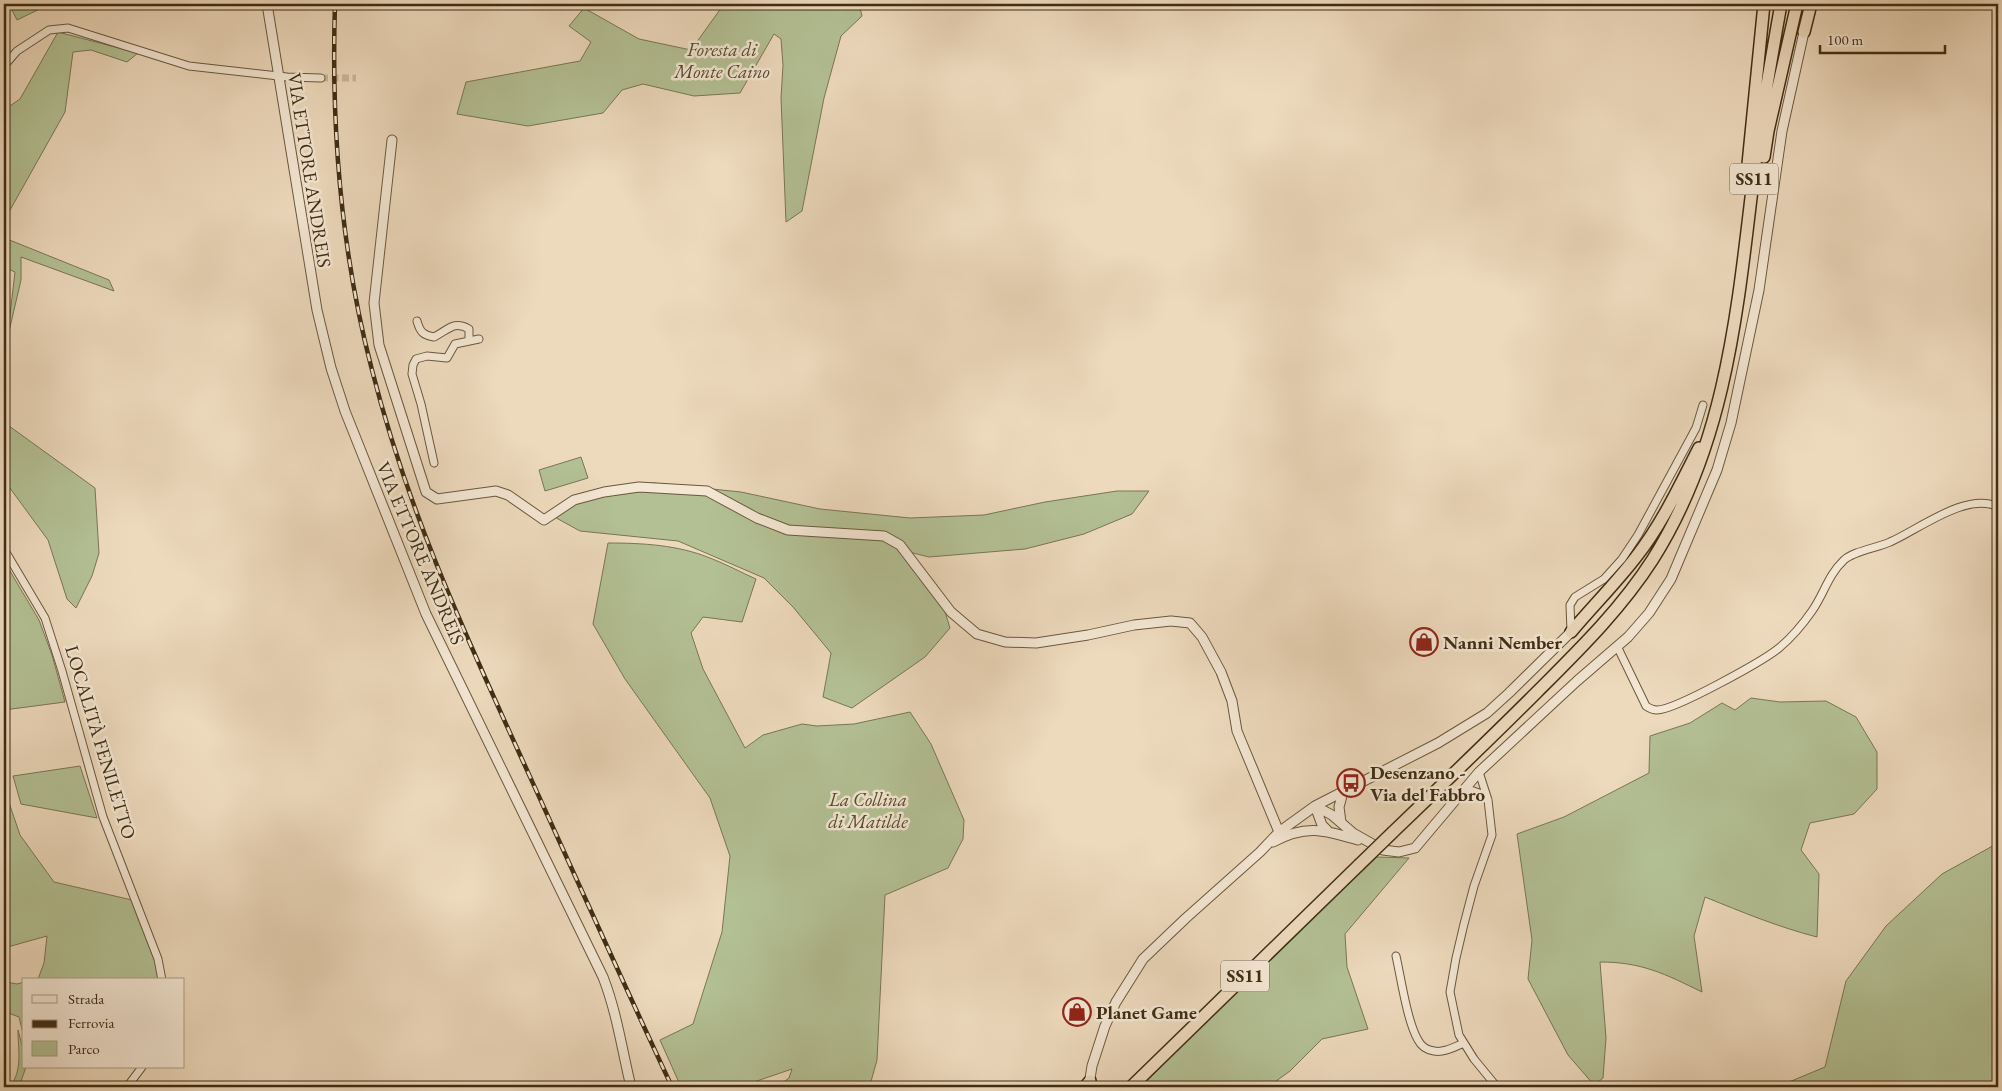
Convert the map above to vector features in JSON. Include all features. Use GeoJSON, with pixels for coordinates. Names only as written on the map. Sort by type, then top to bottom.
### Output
{"type":"FeatureCollection","features":[{"type":"Feature","properties":{"kind":"highway"},"geometry":{"type":"LineString","coordinates":[[1739,306],[1740,240],[1764,4]]}},
{"type":"Feature","properties":{"kind":"highway","name":"SS11"},"geometry":{"type":"LineString","coordinates":[[1131,1087],[1583,646],[1611,616],[1652,560],[1676,518],[1698,468],[1713,420],[1730,350],[1739,306],[1759,139],[1781,4]]}},
{"type":"Feature","properties":{"kind":"highway"},"geometry":{"type":"LineString","coordinates":[[1739,306],[1750,268],[1768,131],[1796,4]]}},
{"type":"Feature","properties":{"kind":"highway"},"geometry":{"type":"LineString","coordinates":[[1804,32],[1811,4]]}},
{"type":"Feature","properties":{"kind":"highway"},"geometry":{"type":"LineString","coordinates":[[1571,632],[1636,557],[1651,536],[1675,496],[1713,420]]}},
{"type":"Feature","properties":{"kind":"street","name":"VIA ETTORE ANDREIS"},"geometry":{"type":"LineString","coordinates":[[267,4],[277,75],[317,310],[330,368],[426,614],[603,976],[612,1001],[631,1087]]}},
{"type":"Feature","properties":{"kind":"street"},"geometry":{"type":"LineString","coordinates":[[4,66],[17,51],[49,30],[68,28],[189,66],[321,78]]}},
{"type":"Feature","properties":{"kind":"street"},"geometry":{"type":"LineString","coordinates":[[1265,847],[1284,836],[1300,830],[1318,829],[1366,842],[1390,852],[1416,848],[1479,772],[1628,637],[1649,613],[1671,579],[1720,461],[1731,424],[1759,290],[1782,131],[1804,32]]}},
{"type":"Feature","properties":{"kind":"street"},"geometry":{"type":"LineString","coordinates":[[392,140],[374,303],[379,345],[426,492],[437,499],[496,490],[508,495],[544,520],[574,500],[604,492],[639,487],[707,492],[757,518],[788,530],[884,536],[900,545],[951,612],[977,634],[1005,642],[1036,643],[1088,635],[1134,625],[1171,621],[1190,623],[1202,638],[1221,672],[1232,701],[1237,731],[1279,832]]}},
{"type":"Feature","properties":{"kind":"street"},"geometry":{"type":"LineString","coordinates":[[417,321],[419,330],[425,336],[434,337],[454,325],[461,325],[469,329],[469,341]]}},
{"type":"Feature","properties":{"kind":"street"},"geometry":{"type":"LineString","coordinates":[[434,464],[421,404],[412,374],[413,364],[416,359],[427,356],[447,358],[455,344],[479,339]]}},
{"type":"Feature","properties":{"kind":"street"},"geometry":{"type":"LineString","coordinates":[[1088,1085],[1105,1026],[1116,1002],[1143,959],[1279,832],[1315,806],[1471,724],[1510,693],[1571,632],[1570,605],[1575,597],[1604,579],[1622,559],[1638,535],[1683,454],[1696,428],[1703,406]]}},
{"type":"Feature","properties":{"kind":"street"},"geometry":{"type":"LineString","coordinates":[[1617,646],[1646,706],[1656,710],[1669,707],[1730,678],[1779,648],[1812,611],[1834,570],[1846,558],[1890,542],[1945,514],[1976,503],[1988,503],[1998,506]]}},
{"type":"Feature","properties":{"kind":"street","name":"LOCALITÀ FENILETTO"},"geometry":{"type":"LineString","coordinates":[[4,549],[45,618],[103,817],[158,960],[162,978]]}},
{"type":"Feature","properties":{"kind":"street"},"geometry":{"type":"LineString","coordinates":[[1479,772],[1488,800],[1492,835],[1466,914],[1450,992],[1459,1036],[1474,1060],[1497,1087]]}},
{"type":"Feature","properties":{"kind":"street"},"geometry":{"type":"LineString","coordinates":[[1465,788],[1480,793],[1488,800]]}},
{"type":"Feature","properties":{"kind":"street"},"geometry":{"type":"LineString","coordinates":[[1341,822],[1339,807],[1343,792]]}},
{"type":"Feature","properties":{"kind":"street"},"geometry":{"type":"LineString","coordinates":[[1315,806],[1341,822],[1366,842]]}},
{"type":"Feature","properties":{"kind":"street"},"geometry":{"type":"LineString","coordinates":[[1315,806],[1322,825],[1327,830]]}},
{"type":"Feature","properties":{"kind":"street"},"geometry":{"type":"LineString","coordinates":[[1396,956],[1407,1007],[1417,1039],[1422,1045],[1439,1052],[1449,1050],[1464,1043]]}},
{"type":"Feature","properties":{"kind":"street"},"geometry":{"type":"LineString","coordinates":[[127,1087],[141,1068]]}},
{"type":"Feature","properties":{"kind":"green space"},"geometry":{"type":"Polygon","coordinates":[[[9,4],[50,4],[17,20],[9,4]]]}},
{"type":"Feature","properties":{"kind":"green space","name":"Foresta di Monte Caino"},"geometry":{"type":"Polygon","coordinates":[[[724,4],[859,4],[862,16],[841,36],[824,98],[802,211],[786,222],[781,98],[783,65],[781,39],[774,34],[740,93],[694,96],[643,84],[622,90],[603,113],[528,126],[457,114],[466,82],[580,61],[591,42],[569,26],[584,8],[639,39],[691,50],[724,4]]]}},
{"type":"Feature","properties":{"kind":"green space"},"geometry":{"type":"Polygon","coordinates":[[[58,32],[138,53],[127,62],[91,50],[73,52],[65,112],[5,219],[7,239],[109,280],[114,291],[21,257],[21,280],[7,340],[15,272],[4,267],[4,110],[20,99],[58,32]]]}},
{"type":"Feature","properties":{"kind":"green space"},"geometry":{"type":"Polygon","coordinates":[[[4,393],[9,426],[95,488],[99,553],[92,576],[76,608],[67,599],[48,540],[4,480],[4,393]]]}},
{"type":"Feature","properties":{"kind":"green space"},"geometry":{"type":"Polygon","coordinates":[[[581,457],[588,478],[545,491],[539,470],[581,457]]]}},
{"type":"Feature","properties":{"kind":"green space"},"geometry":{"type":"Polygon","coordinates":[[[654,483],[741,492],[820,509],[910,518],[984,515],[1045,502],[1117,491],[1149,491],[1132,514],[1084,534],[1025,549],[929,557],[909,552],[937,586],[950,628],[925,657],[852,708],[823,697],[831,653],[793,607],[764,578],[678,541],[580,531],[549,514],[569,498],[597,490],[654,483]]]}},
{"type":"Feature","properties":{"kind":"green space","name":"La Collina di Matilde"},"geometry":{"type":"Polygon","coordinates":[[[608,543],[647,544],[685,550],[716,560],[756,579],[742,622],[703,617],[691,633],[703,669],[745,748],[763,735],[802,724],[817,726],[854,724],[910,712],[931,744],[964,820],[963,839],[948,868],[885,895],[877,1060],[870,1085],[852,1084],[852,1087],[777,1087],[789,1078],[792,1069],[754,1082],[722,1087],[681,1087],[660,1040],[693,1024],[722,932],[730,856],[710,798],[625,679],[593,624],[608,543]]]}},
{"type":"Feature","properties":{"kind":"green space"},"geometry":{"type":"Polygon","coordinates":[[[4,561],[39,620],[52,655],[65,702],[4,710],[4,561]]]}},
{"type":"Feature","properties":{"kind":"green space"},"geometry":{"type":"Polygon","coordinates":[[[1751,698],[1780,702],[1826,701],[1856,717],[1877,752],[1877,789],[1854,814],[1810,823],[1801,850],[1819,874],[1817,937],[1746,914],[1705,897],[1694,936],[1702,992],[1653,970],[1628,964],[1600,962],[1606,1038],[1603,1078],[1594,1085],[1568,1055],[1528,979],[1532,940],[1517,834],[1564,817],[1649,773],[1650,736],[1690,723],[1722,703],[1735,710],[1751,698]]]}},
{"type":"Feature","properties":{"kind":"green space"},"geometry":{"type":"Polygon","coordinates":[[[80,766],[97,818],[21,804],[13,776],[80,766]]]}},
{"type":"Feature","properties":{"kind":"green space"},"geometry":{"type":"Polygon","coordinates":[[[4,788],[20,835],[54,882],[132,900],[158,968],[158,978],[38,978],[44,963],[47,936],[4,948],[4,788]]]}},
{"type":"Feature","properties":{"kind":"green space"},"geometry":{"type":"Polygon","coordinates":[[[1998,843],[1998,1087],[1777,1087],[1825,1067],[1846,981],[1886,926],[1942,874],[1998,843]]]}},
{"type":"Feature","properties":{"kind":"green space"},"geometry":{"type":"Polygon","coordinates":[[[1377,857],[1409,858],[1345,934],[1347,967],[1368,1029],[1322,1039],[1290,1071],[1268,1087],[1141,1087],[1225,1001],[1377,857]]]}},
{"type":"Feature","properties":{"kind":"green space"},"geometry":{"type":"Polygon","coordinates":[[[4,967],[6,982],[17,984],[22,983],[22,1030],[19,1017],[11,1014],[4,1008],[4,967]]]}},
{"type":"Feature","properties":{"kind":"green space"},"geometry":{"type":"Polygon","coordinates":[[[18,1030],[22,1045],[22,1068],[26,1068],[19,1087],[10,1087],[17,1073],[19,1053],[18,1030]]]}},
{"type":"Feature","properties":{"kind":"tunnel"},"geometry":{"type":"LineString","coordinates":[[321,78],[356,78]]}},
{"type":"Feature","properties":{"kind":"railway"},"geometry":{"type":"LineString","coordinates":[[335,4],[335,96],[340,188],[361,325],[386,420],[417,515],[454,607],[672,1087]]}},
{"type":"Feature","properties":{"kind":"place","name":"Nanni Nember"},"geometry":{"type":"Point","coordinates":[1424,642]}},
{"type":"Feature","properties":{"kind":"place","name":"Desenzano - Via del Fabbro"},"geometry":{"type":"Point","coordinates":[1351,783]}},
{"type":"Feature","properties":{"kind":"place","name":"Planet Game"},"geometry":{"type":"Point","coordinates":[1077,1012]}}]}
